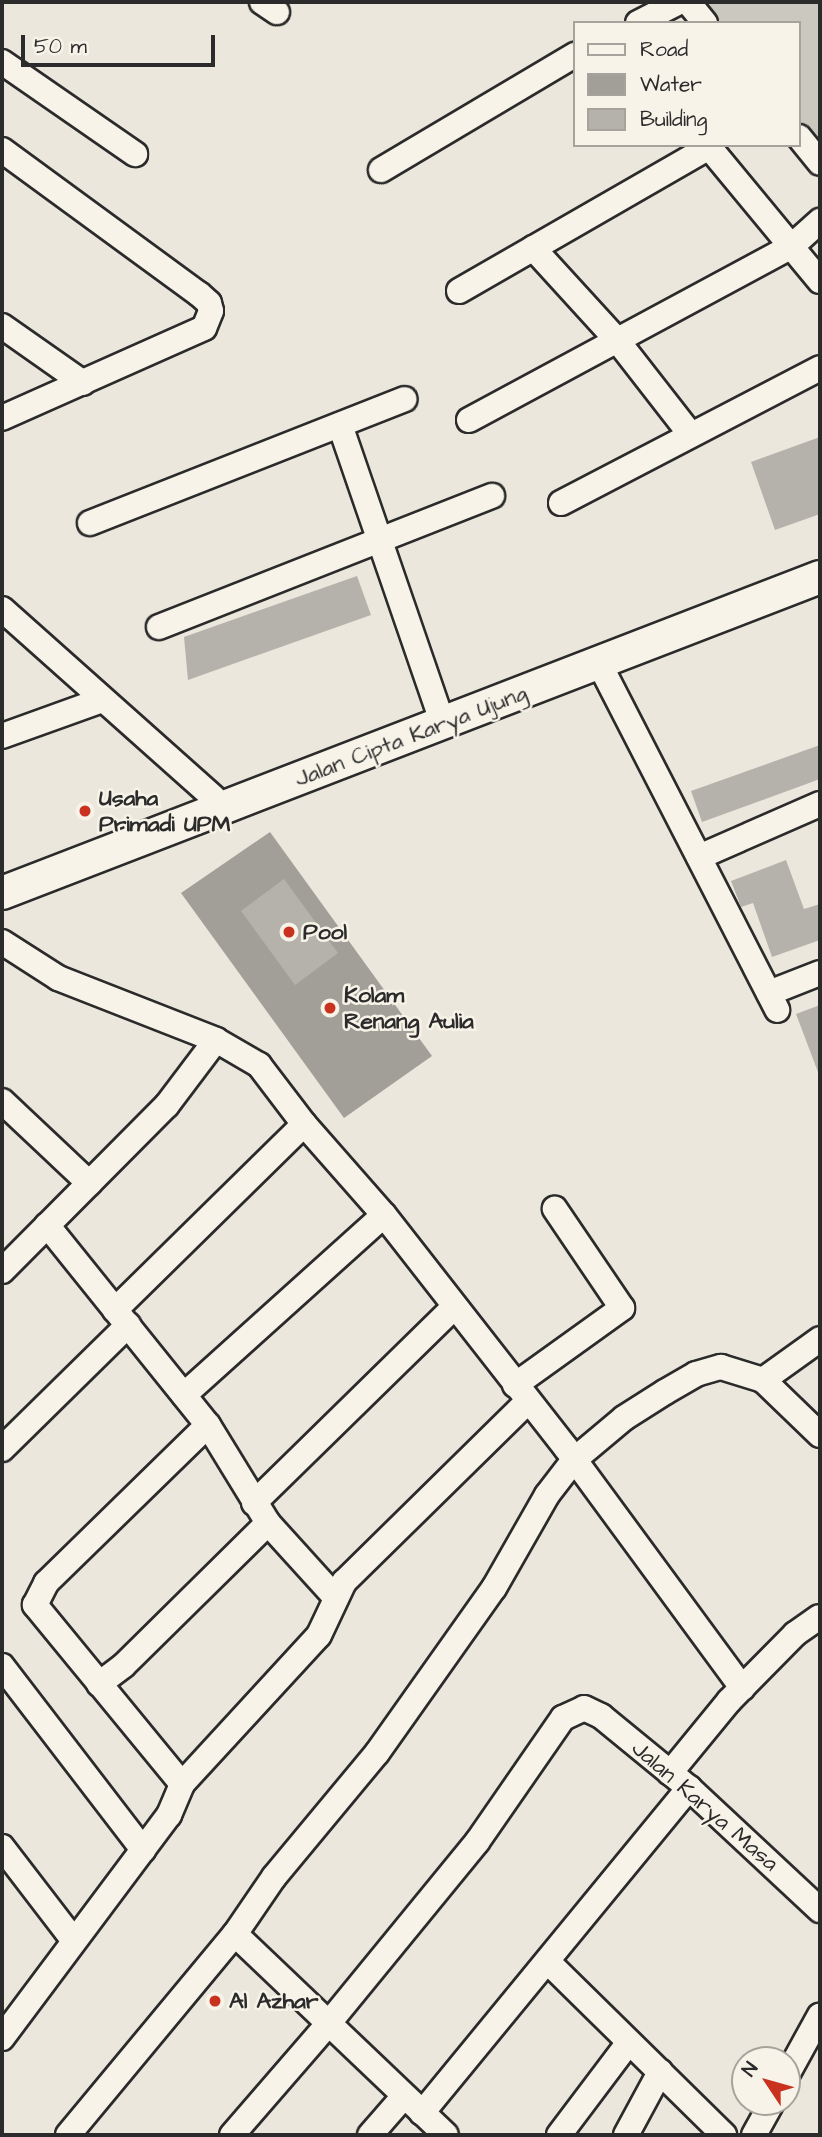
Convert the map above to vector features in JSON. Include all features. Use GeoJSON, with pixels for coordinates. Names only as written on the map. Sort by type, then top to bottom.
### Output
{"type":"FeatureCollection","features":[{"type":"Feature","properties":{"kind":"main road","name":"Jalan Cipta Karya Ujung"},"geometry":{"type":"LineString","coordinates":[[2,893],[820,577]]}},
{"type":"Feature","properties":{"kind":"street"},"geometry":{"type":"LineString","coordinates":[[642,21],[679,2]]}},
{"type":"Feature","properties":{"kind":"street"},"geometry":{"type":"LineString","coordinates":[[688,2],[703,21]]}},
{"type":"Feature","properties":{"kind":"street"},"geometry":{"type":"LineString","coordinates":[[382,170],[574,56]]}},
{"type":"Feature","properties":{"kind":"street"},"geometry":{"type":"LineString","coordinates":[[2,62],[135,154]]}},
{"type":"Feature","properties":{"kind":"street"},"geometry":{"type":"LineString","coordinates":[[801,139],[820,163]]}},
{"type":"Feature","properties":{"kind":"street"},"geometry":{"type":"LineString","coordinates":[[459,291],[709,147],[820,281]]}},
{"type":"Feature","properties":{"kind":"street"},"geometry":{"type":"LineString","coordinates":[[2,150],[209,303],[211,311],[204,328],[2,418]]}},
{"type":"Feature","properties":{"kind":"street"},"geometry":{"type":"LineString","coordinates":[[469,420],[792,246],[820,221]]}},
{"type":"Feature","properties":{"kind":"street"},"geometry":{"type":"LineString","coordinates":[[533,248],[617,340],[691,435]]}},
{"type":"Feature","properties":{"kind":"street"},"geometry":{"type":"LineString","coordinates":[[2,327],[83,383]]}},
{"type":"Feature","properties":{"kind":"street"},"geometry":{"type":"LineString","coordinates":[[561,503],[820,368]]}},
{"type":"Feature","properties":{"kind":"street"},"geometry":{"type":"LineString","coordinates":[[90,523],[404,399]]}},
{"type":"Feature","properties":{"kind":"street"},"geometry":{"type":"LineString","coordinates":[[340,425],[443,724]]}},
{"type":"Feature","properties":{"kind":"street"},"geometry":{"type":"LineString","coordinates":[[159,627],[492,496]]}},
{"type":"Feature","properties":{"kind":"street"},"geometry":{"type":"LineString","coordinates":[[4,616],[213,797]]}},
{"type":"Feature","properties":{"kind":"street"},"geometry":{"type":"LineString","coordinates":[[599,663],[773,1001],[820,973]]}},
{"type":"Feature","properties":{"kind":"street"},"geometry":{"type":"LineString","coordinates":[[2,736],[102,700]]}},
{"type":"Feature","properties":{"kind":"street"},"geometry":{"type":"LineString","coordinates":[[699,857],[820,804]]}},
{"type":"Feature","properties":{"kind":"street"},"geometry":{"type":"LineString","coordinates":[[2,942],[58,978],[216,1040],[259,1065],[304,1124],[384,1215],[455,1306],[574,1460],[742,1688]]}},
{"type":"Feature","properties":{"kind":"street"},"geometry":{"type":"LineString","coordinates":[[4,1264],[47,1225],[167,1105],[216,1040]]}},
{"type":"Feature","properties":{"kind":"street"},"geometry":{"type":"LineString","coordinates":[[2,1101],[89,1183]]}},
{"type":"Feature","properties":{"kind":"street"},"geometry":{"type":"LineString","coordinates":[[2,1449],[304,1124]]}},
{"type":"Feature","properties":{"kind":"street"},"geometry":{"type":"LineString","coordinates":[[2,2038],[169,1815],[182,1784],[319,1635],[344,1582],[521,1393],[622,1308],[555,1209]]}},
{"type":"Feature","properties":{"kind":"street"},"geometry":{"type":"LineString","coordinates":[[184,1395],[384,1215]]}},
{"type":"Feature","properties":{"kind":"street"},"geometry":{"type":"LineString","coordinates":[[47,1225],[208,1425],[268,1523],[336,1598]]}},
{"type":"Feature","properties":{"kind":"street"},"geometry":{"type":"LineString","coordinates":[[254,1503],[455,1306]]}},
{"type":"Feature","properties":{"kind":"street"},"geometry":{"type":"LineString","coordinates":[[763,1380],[820,1339]]}},
{"type":"Feature","properties":{"kind":"street"},"geometry":{"type":"LineString","coordinates":[[68,2135],[235,1934],[274,1877],[377,1753],[494,1588],[547,1495],[574,1460],[624,1418],[696,1374],[721,1367],[763,1380],[820,1435]]}},
{"type":"Feature","properties":{"kind":"street"},"geometry":{"type":"LineString","coordinates":[[182,1784],[35,1605],[46,1583],[208,1425]]}},
{"type":"Feature","properties":{"kind":"street"},"geometry":{"type":"LineString","coordinates":[[99,1684],[124,1665],[268,1523]]}},
{"type":"Feature","properties":{"kind":"street"},"geometry":{"type":"LineString","coordinates":[[422,2113],[548,1962],[680,1780],[742,1688],[795,1634],[820,1617]]}},
{"type":"Feature","properties":{"kind":"street"},"geometry":{"type":"LineString","coordinates":[[2,1666],[143,1850]]}},
{"type":"Feature","properties":{"kind":"street","name":"Jalan Karya Masa"},"geometry":{"type":"LineString","coordinates":[[328,2024],[477,1842],[563,1718],[584,1708],[601,1716],[680,1780],[820,1910]]}},
{"type":"Feature","properties":{"kind":"street"},"geometry":{"type":"LineString","coordinates":[[2,1847],[74,1941]]}},
{"type":"Feature","properties":{"kind":"street"},"geometry":{"type":"LineString","coordinates":[[235,1934],[446,2135]]}},
{"type":"Feature","properties":{"kind":"street"},"geometry":{"type":"LineString","coordinates":[[548,1962],[724,2135]]}},
{"type":"Feature","properties":{"kind":"street"},"geometry":{"type":"LineString","coordinates":[[801,2050],[820,2015]]}},
{"type":"Feature","properties":{"kind":"street"},"geometry":{"type":"LineString","coordinates":[[232,2135],[328,2024]]}},
{"type":"Feature","properties":{"kind":"street"},"geometry":{"type":"LineString","coordinates":[[559,2135],[629,2042]]}},
{"type":"Feature","properties":{"kind":"street"},"geometry":{"type":"LineString","coordinates":[[626,2135],[660,2072]]}},
{"type":"Feature","properties":{"kind":"street"},"geometry":{"type":"LineString","coordinates":[[370,2135],[404,2096]]}},
{"type":"Feature","properties":{"kind":"street"},"geometry":{"type":"LineString","coordinates":[[754,2135],[764,2116]]}},
{"type":"Feature","properties":{"kind":"shaded area"},"geometry":{"type":"Polygon","coordinates":[[[701,2],[820,2],[820,145],[801,122],[801,21],[717,21],[701,2]]]}},
{"type":"Feature","properties":{"kind":"water","name":"Kolam Renang Aulia"},"geometry":{"type":"Polygon","coordinates":[[[270,832],[432,1056],[344,1118],[181,893],[270,832]]]}},
{"type":"Feature","properties":{"kind":"building"},"geometry":{"type":"Polygon","coordinates":[[[820,437],[820,514],[775,530],[751,462],[820,437]]]}},
{"type":"Feature","properties":{"kind":"building"},"geometry":{"type":"Polygon","coordinates":[[[357,576],[371,615],[188,680],[184,637],[357,576]]]}},
{"type":"Feature","properties":{"kind":"building"},"geometry":{"type":"Polygon","coordinates":[[[820,745],[820,779],[702,822],[691,791],[820,745]]]}},
{"type":"Feature","properties":{"kind":"building"},"geometry":{"type":"Polygon","coordinates":[[[786,860],[804,909],[820,904],[820,940],[772,957],[753,903],[741,907],[731,881],[786,860]]]}},
{"type":"Feature","properties":{"kind":"building","name":"Pool"},"geometry":{"type":"Polygon","coordinates":[[[284,879],[338,953],[295,985],[241,911],[284,879]]]}},
{"type":"Feature","properties":{"kind":"building"},"geometry":{"type":"Polygon","coordinates":[[[820,1005],[820,1071],[818,1072],[796,1014],[820,1005]]]}},
{"type":"Feature","properties":{"kind":"place","name":"Usaha Primadi UPM"},"geometry":{"type":"Point","coordinates":[85,811]}},
{"type":"Feature","properties":{"kind":"place","name":"Pool"},"geometry":{"type":"Point","coordinates":[289,932]}},
{"type":"Feature","properties":{"kind":"place","name":"Kolam Renang Aulia"},"geometry":{"type":"Point","coordinates":[330,1008]}},
{"type":"Feature","properties":{"kind":"place","name":"Al Azhar"},"geometry":{"type":"Point","coordinates":[215,2001]}}]}
